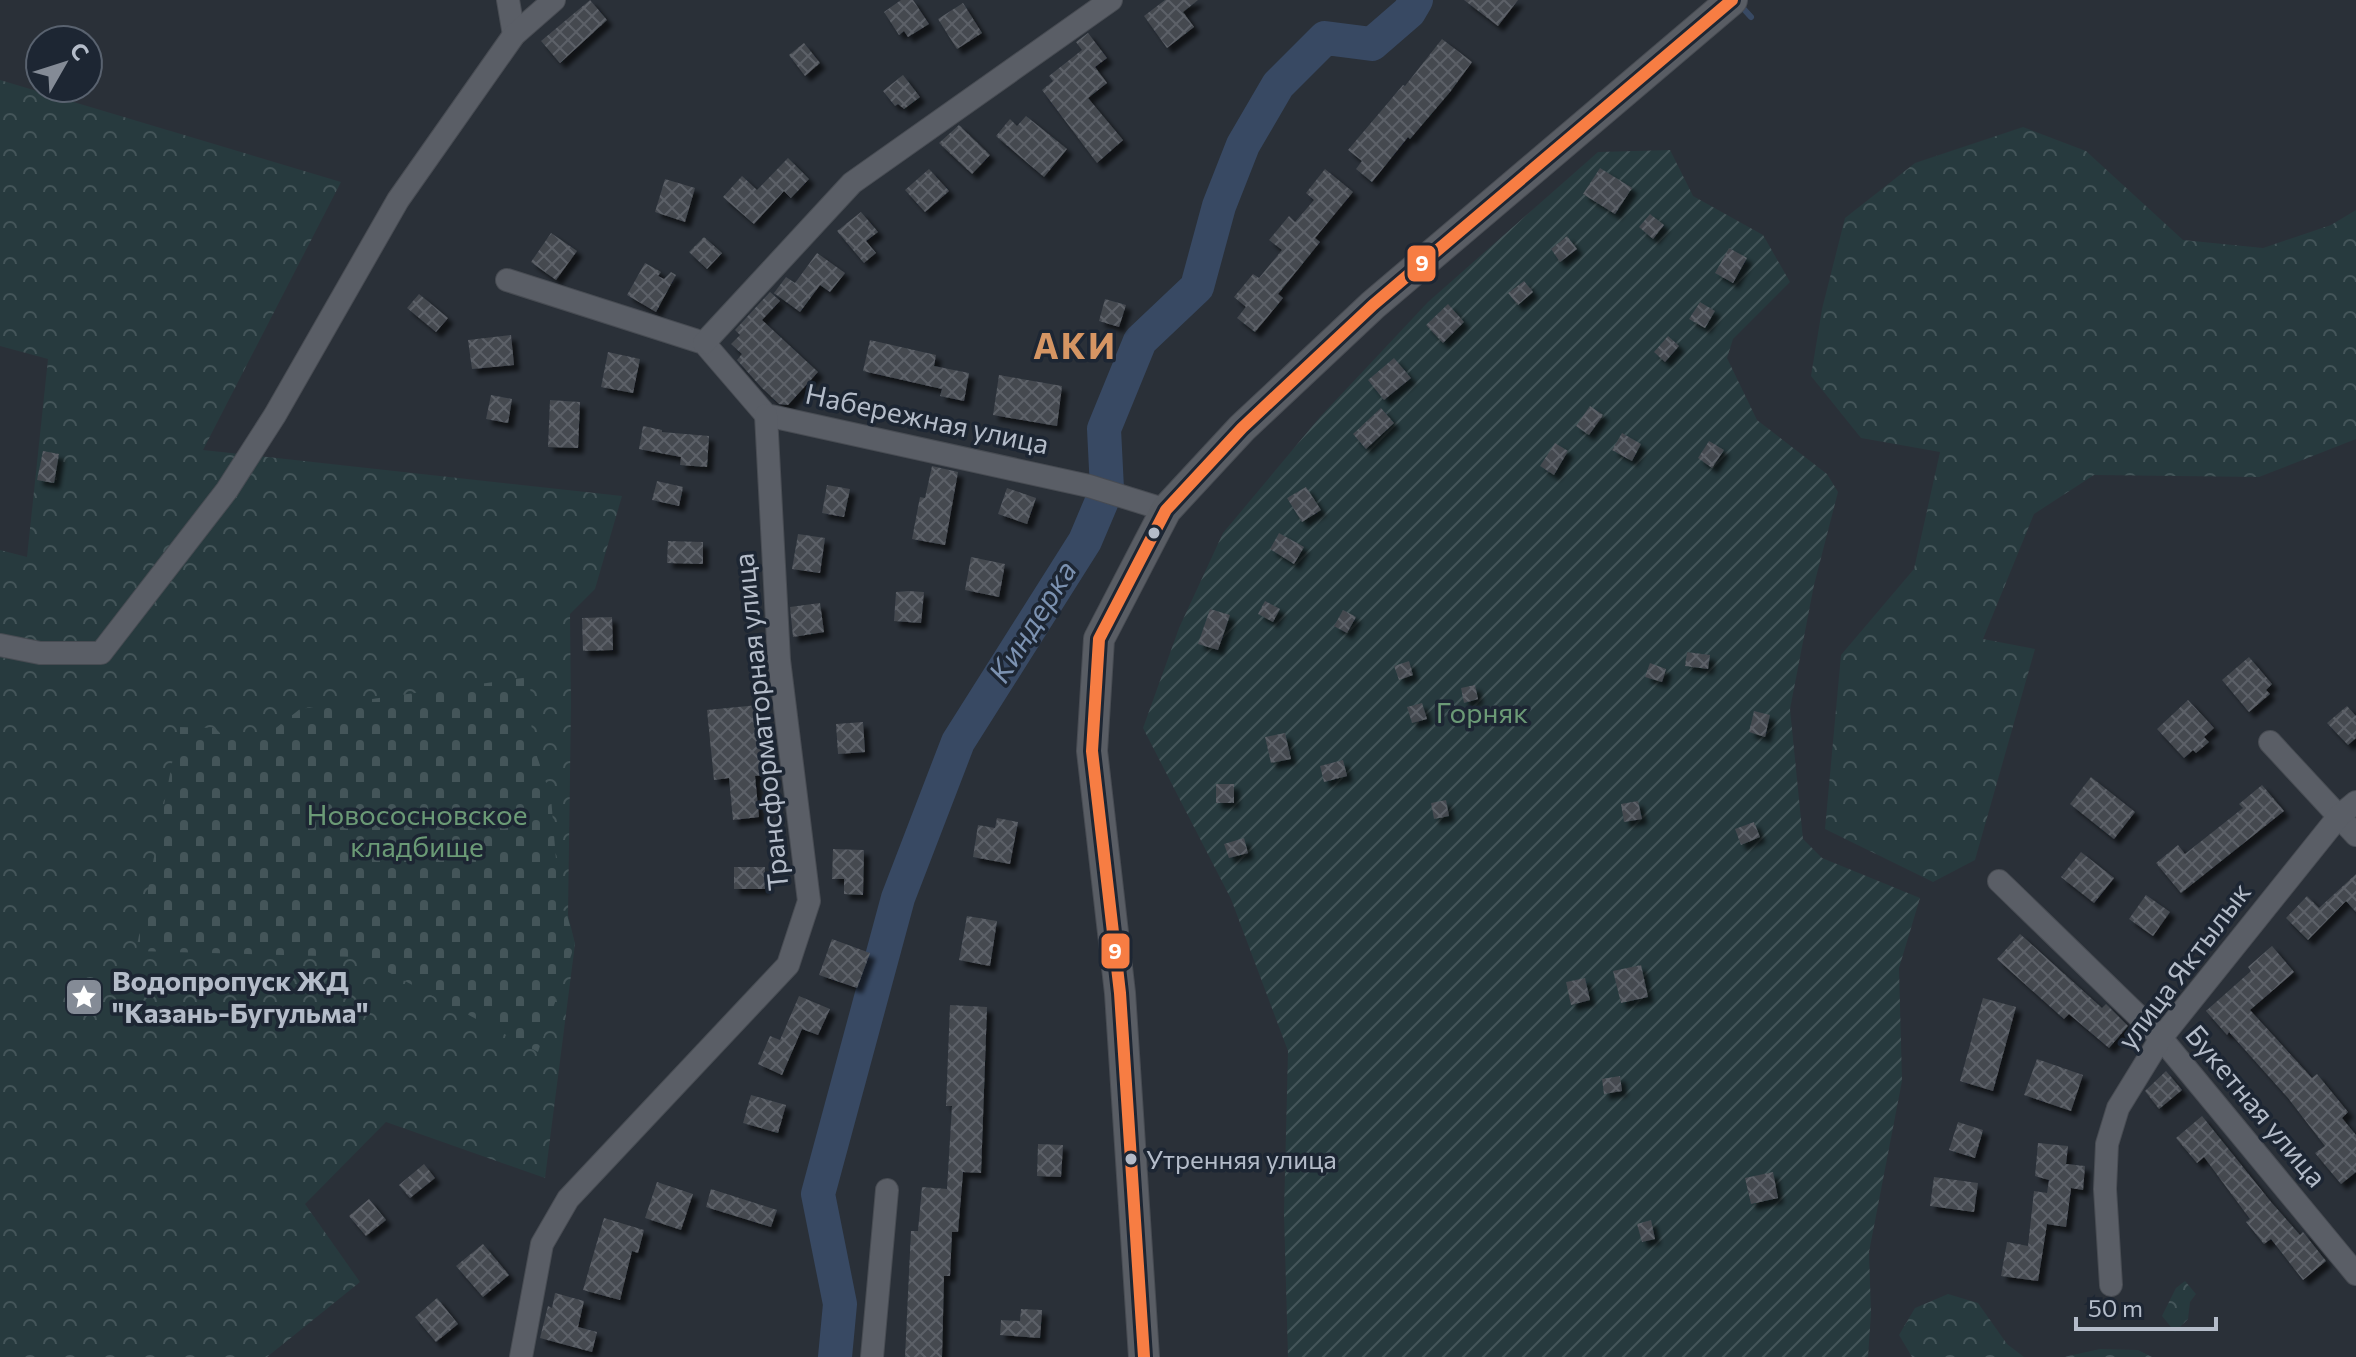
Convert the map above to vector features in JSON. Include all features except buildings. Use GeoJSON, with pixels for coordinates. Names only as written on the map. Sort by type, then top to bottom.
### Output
{"type":"FeatureCollection","features":[{"type":"Feature","properties":{"kind":"street"},"geometry":{"type":"LineString","coordinates":[[508,0],[514,35]]}},
{"type":"Feature","properties":{"kind":"street"},"geometry":{"type":"LineString","coordinates":[[0,645],[40,653],[101,653],[227,490],[275,415],[398,200],[514,35],[554,0]]}},
{"type":"Feature","properties":{"kind":"street"},"geometry":{"type":"LineString","coordinates":[[507,280],[704,343],[852,183],[1111,0]]}},
{"type":"Feature","properties":{"kind":"street"},"geometry":{"type":"LineString","coordinates":[[1144,1357],[1120,993],[1092,751],[1099,639],[1166,510],[1242,428],[1373,305],[1732,0]]}},
{"type":"Feature","properties":{"kind":"street","name":"Набережная улица"},"geometry":{"type":"LineString","coordinates":[[704,343],[766,415],[1089,486],[1166,510]]}},
{"type":"Feature","properties":{"kind":"street","name":"Трансформаторная улица"},"geometry":{"type":"LineString","coordinates":[[521,1357],[542,1244],[568,1199],[788,965],[809,901],[779,660],[766,415]]}},
{"type":"Feature","properties":{"kind":"street"},"geometry":{"type":"LineString","coordinates":[[2270,742],[2348,809],[2356,835]]}},
{"type":"Feature","properties":{"kind":"street","name":"улица Яктылык"},"geometry":{"type":"LineString","coordinates":[[2111,1285],[2105,1189],[2107,1144],[2118,1108],[2161,1038],[2348,809]]}},
{"type":"Feature","properties":{"kind":"street","name":"Букетная улица"},"geometry":{"type":"LineString","coordinates":[[1999,881],[2161,1038],[2348,1249],[2356,1274]]}},
{"type":"Feature","properties":{"kind":"street"},"geometry":{"type":"LineString","coordinates":[[872,1357],[887,1190]]}},
{"type":"Feature","properties":{"kind":"green space"},"geometry":{"type":"Polygon","coordinates":[[[0,80],[24,87],[24,104],[80,104],[341,182],[203,450],[622,496],[595,589],[570,614],[568,915],[575,944],[545,1178],[386,1122],[305,1204],[360,1282],[267,1357],[0,1357],[0,550],[27,557],[48,359],[0,346],[0,80]]]}},
{"type":"Feature","properties":{"kind":"green space"},"geometry":{"type":"Polygon","coordinates":[[[2023,127],[2086,151],[2183,240],[2263,248],[2331,225],[2356,210],[2356,439],[2259,477],[2094,475],[2034,514],[1983,639],[2035,649],[1975,860],[1933,882],[1825,829],[1841,655],[1914,569],[1940,452],[1861,438],[1811,376],[1822,309],[1845,218],[1915,163],[2023,127]]]}},
{"type":"Feature","properties":{"kind":"green space","name":"Горняк"},"geometry":{"type":"Polygon","coordinates":[[[1670,150],[1693,196],[1763,235],[1790,282],[1733,339],[1727,358],[1757,420],[1827,474],[1838,492],[1814,585],[1790,709],[1803,839],[1822,858],[1920,898],[1899,968],[1902,1081],[1869,1252],[1871,1313],[1868,1357],[1288,1357],[1284,1213],[1288,1051],[1231,899],[1143,728],[1179,628],[1223,533],[1320,417],[1428,302],[1598,152],[1670,150]]]}},
{"type":"Feature","properties":{"kind":"green space","name":"Новососновское кладбище"},"geometry":{"type":"Polygon","coordinates":[[[530,677],[532,742],[551,797],[560,910],[566,911],[575,944],[538,1052],[360,957],[136,951],[179,727],[215,728],[222,735],[258,742],[300,709],[530,677]]]}},
{"type":"Feature","properties":{"kind":"green space"},"geometry":{"type":"Polygon","coordinates":[[[2185,1281],[2196,1294],[2190,1302],[2188,1319],[2175,1332],[2162,1316],[2176,1288],[2185,1281]]]}},
{"type":"Feature","properties":{"kind":"green space"},"geometry":{"type":"Polygon","coordinates":[[[1948,1294],[1978,1303],[2007,1344],[2024,1357],[1912,1357],[1899,1335],[1915,1308],[1948,1294]]]}},
{"type":"Feature","properties":{"kind":"green space"},"geometry":{"type":"Polygon","coordinates":[[[2100,1349],[2138,1350],[2152,1357],[2064,1357],[2100,1349]]]}},
{"type":"Feature","properties":{"kind":"waterway","name":"Киндерка"},"geometry":{"type":"LineString","coordinates":[[835,1357],[840,1304],[818,1194],[898,898],[958,742],[1085,541],[1107,489],[1104,429],[1140,341],[1197,287],[1219,206],[1243,145],[1278,85],[1325,38],[1372,44],[1409,12],[1416,0]]}},
{"type":"Feature","properties":{"kind":"waterway"},"geometry":{"type":"LineString","coordinates":[[1741,6],[1751,17]]}},
{"type":"Feature","properties":{"kind":"transit line","name":"9"},"geometry":{"type":"LineString","coordinates":[[1144,1357],[1120,993],[1092,751],[1099,639],[1166,510],[1242,428],[1373,305],[1732,0]]}},
{"type":"Feature","properties":{"kind":"place","name":"Водопропуск ЖД \"Казань-Бугульма\""},"geometry":{"type":"Point","coordinates":[84,997]}},
{"type":"Feature","properties":{"kind":"place","name":"Утренняя улица"},"geometry":{"type":"Point","coordinates":[1131,1159]}},
{"type":"Feature","properties":{"kind":"district","name":"АКИ"},"geometry":{"type":"Point","coordinates":[1075,346]}}]}
